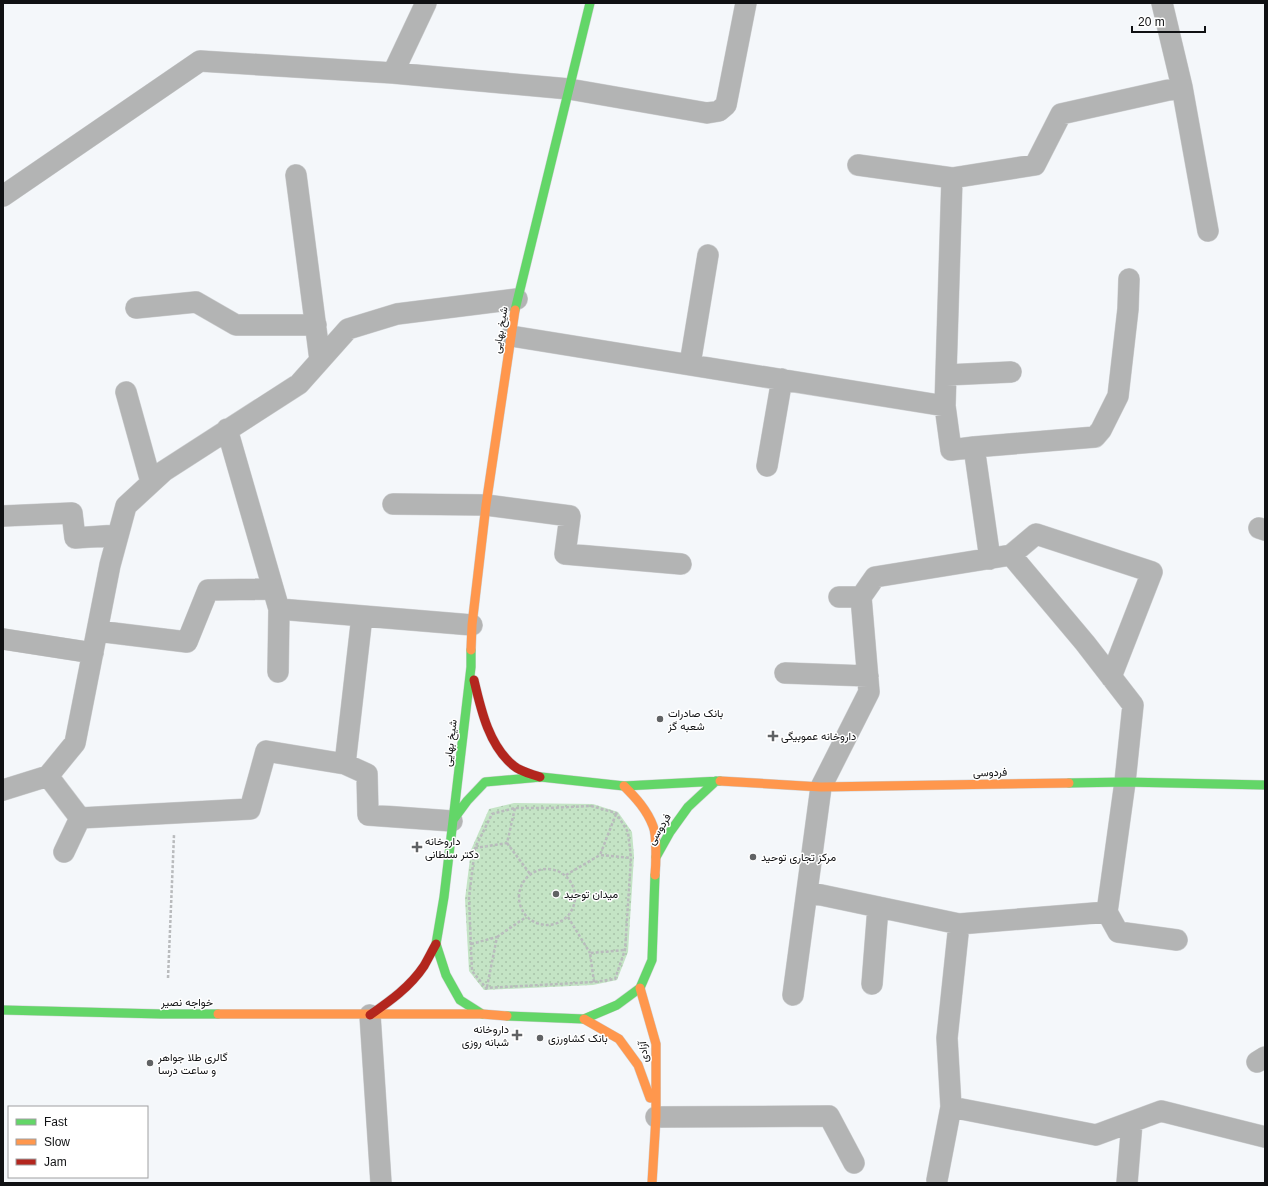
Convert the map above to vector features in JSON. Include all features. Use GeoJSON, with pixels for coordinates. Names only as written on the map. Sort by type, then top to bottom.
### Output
{"type":"FeatureCollection","features":[{"type":"Feature","properties":{"kind":"street","name":"شیخ بهایی"},"geometry":{"type":"LineString","coordinates":[[452,821],[471,667],[472,625],[486,505],[517,299],[590,3]]}},
{"type":"Feature","properties":{"kind":"street"},"geometry":{"type":"LineString","coordinates":[[3,196],[200,61],[393,73],[569,89],[707,113],[719,111],[726,105],[746,3]]}},
{"type":"Feature","properties":{"kind":"street"},"geometry":{"type":"LineString","coordinates":[[1162,3],[1182,87],[1208,231]]}},
{"type":"Feature","properties":{"kind":"street"},"geometry":{"type":"LineString","coordinates":[[393,73],[419,4]]}},
{"type":"Feature","properties":{"kind":"street"},"geometry":{"type":"LineString","coordinates":[[858,165],[952,178],[1034,165],[1060,114],[1182,87]]}},
{"type":"Feature","properties":{"kind":"street"},"geometry":{"type":"LineString","coordinates":[[296,176],[320,360]]}},
{"type":"Feature","properties":{"kind":"street"},"geometry":{"type":"LineString","coordinates":[[952,178],[945,406],[951,450],[1095,437],[1101,430],[1118,396],[1128,309],[1129,280]]}},
{"type":"Feature","properties":{"kind":"street"},"geometry":{"type":"LineString","coordinates":[[690,364],[708,255]]}},
{"type":"Feature","properties":{"kind":"street"},"geometry":{"type":"LineString","coordinates":[[3,790],[48,776],[75,743],[110,565],[126,506],[151,482],[164,471],[227,429],[299,384],[348,329],[397,314],[517,299]]}},
{"type":"Feature","properties":{"kind":"street"},"geometry":{"type":"LineString","coordinates":[[136,308],[196,302],[236,325],[316,325]]}},
{"type":"Feature","properties":{"kind":"street"},"geometry":{"type":"LineString","coordinates":[[511,336],[945,406]]}},
{"type":"Feature","properties":{"kind":"street"},"geometry":{"type":"LineString","coordinates":[[946,375],[1011,372]]}},
{"type":"Feature","properties":{"kind":"street"},"geometry":{"type":"LineString","coordinates":[[767,466],[782,379]]}},
{"type":"Feature","properties":{"kind":"street"},"geometry":{"type":"LineString","coordinates":[[126,392],[151,482]]}},
{"type":"Feature","properties":{"kind":"street"},"geometry":{"type":"LineString","coordinates":[[227,429],[278,609],[278,672]]}},
{"type":"Feature","properties":{"kind":"street"},"geometry":{"type":"LineString","coordinates":[[974,448],[990,559]]}},
{"type":"Feature","properties":{"kind":"street"},"geometry":{"type":"LineString","coordinates":[[393,504],[486,505],[570,516],[564,554],[681,564]]}},
{"type":"Feature","properties":{"kind":"street"},"geometry":{"type":"LineString","coordinates":[[3,516],[72,513],[75,538],[118,535]]}},
{"type":"Feature","properties":{"kind":"street"},"geometry":{"type":"LineString","coordinates":[[793,995],[821,787],[869,692],[861,597],[875,577],[1011,556],[1036,534],[1152,572],[1111,677]]}},
{"type":"Feature","properties":{"kind":"street"},"geometry":{"type":"LineString","coordinates":[[1011,556],[1085,643],[1133,705],[1125,782],[1107,912],[1118,932],[1177,940]]}},
{"type":"Feature","properties":{"kind":"street"},"geometry":{"type":"LineString","coordinates":[[97,631],[187,642],[208,590],[273,589]]}},
{"type":"Feature","properties":{"kind":"street"},"geometry":{"type":"LineString","coordinates":[[839,597],[861,597]]}},
{"type":"Feature","properties":{"kind":"street"},"geometry":{"type":"LineString","coordinates":[[278,609],[472,625]]}},
{"type":"Feature","properties":{"kind":"street"},"geometry":{"type":"LineString","coordinates":[[345,764],[362,616]]}},
{"type":"Feature","properties":{"kind":"street"},"geometry":{"type":"LineString","coordinates":[[3,640],[93,653]]}},
{"type":"Feature","properties":{"kind":"street","name":"شیخ بهایی"},"geometry":{"type":"LineString","coordinates":[[471,667],[481,708],[498,749],[515,767],[541,777]]}},
{"type":"Feature","properties":{"kind":"street"},"geometry":{"type":"LineString","coordinates":[[786,674],[868,676]]}},
{"type":"Feature","properties":{"kind":"street"},"geometry":{"type":"LineString","coordinates":[[80,818],[250,809],[266,751],[345,764],[367,774],[368,815],[452,821]]}},
{"type":"Feature","properties":{"kind":"street"},"geometry":{"type":"LineString","coordinates":[[48,776],[80,818]]}},
{"type":"Feature","properties":{"kind":"street"},"geometry":{"type":"LineString","coordinates":[[381,1183],[370,1015],[393,1000],[409,985],[424,966],[436,944],[444,897],[452,821],[467,801],[485,782],[541,777],[624,786],[641,803],[654,827],[656,857],[652,960],[640,988],[617,1005],[584,1018],[537,1018],[482,1014],[460,1000],[446,975],[436,944]]}},
{"type":"Feature","properties":{"kind":"street","name":"فردوسی"},"geometry":{"type":"LineString","coordinates":[[656,857],[670,832],[688,806],[716,781]]}},
{"type":"Feature","properties":{"kind":"street","name":"فردوسی"},"geometry":{"type":"LineString","coordinates":[[624,786],[716,781],[821,787],[1125,782],[1265,785]]}},
{"type":"Feature","properties":{"kind":"street"},"geometry":{"type":"LineString","coordinates":[[64,852],[80,818]]}},
{"type":"Feature","properties":{"kind":"street"},"geometry":{"type":"LineString","coordinates":[[807,892],[959,924],[1107,912]]}},
{"type":"Feature","properties":{"kind":"street"},"geometry":{"type":"LineString","coordinates":[[872,984],[878,907]]}},
{"type":"Feature","properties":{"kind":"street"},"geometry":{"type":"LineString","coordinates":[[937,1180],[951,1107],[947,1038],[959,924]]}},
{"type":"Feature","properties":{"kind":"street","name":"آزادی"},"geometry":{"type":"LineString","coordinates":[[640,988],[656,1044],[656,1116],[652,1183]]}},
{"type":"Feature","properties":{"kind":"street","name":"خواجه نصیر"},"geometry":{"type":"LineString","coordinates":[[3,1010],[161,1014],[482,1014]]}},
{"type":"Feature","properties":{"kind":"street","name":"آزادی"},"geometry":{"type":"LineString","coordinates":[[584,1018],[619,1040],[638,1065],[656,1116]]}},
{"type":"Feature","properties":{"kind":"street"},"geometry":{"type":"LineString","coordinates":[[951,1107],[1096,1135],[1161,1111],[1265,1137]]}},
{"type":"Feature","properties":{"kind":"street"},"geometry":{"type":"LineString","coordinates":[[656,1116],[829,1116],[854,1163]]}},
{"type":"Feature","properties":{"kind":"street"},"geometry":{"type":"LineString","coordinates":[[1127,1183],[1132,1122]]}},
{"type":"Feature","properties":{"kind":"path"},"geometry":{"type":"LineString","coordinates":[[592,806],[616,814],[628,832],[631,858],[625,950],[615,979],[594,982],[486,988],[472,971],[469,898],[474,848],[492,814],[515,808],[592,806]]}},
{"type":"Feature","properties":{"kind":"path"},"geometry":{"type":"LineString","coordinates":[[515,808],[507,843],[530,874]]}},
{"type":"Feature","properties":{"kind":"path"},"geometry":{"type":"LineString","coordinates":[[168,978],[175,813]]}},
{"type":"Feature","properties":{"kind":"path"},"geometry":{"type":"LineString","coordinates":[[566,875],[600,854],[616,814]]}},
{"type":"Feature","properties":{"kind":"path"},"geometry":{"type":"LineString","coordinates":[[474,848],[507,843]]}},
{"type":"Feature","properties":{"kind":"path"},"geometry":{"type":"LineString","coordinates":[[600,854],[631,858]]}},
{"type":"Feature","properties":{"kind":"path"},"geometry":{"type":"LineString","coordinates":[[548,868],[558,870],[566,875],[572,882],[576,891],[576,900],[568,917],[556,924],[542,925],[526,917],[521,909],[519,899],[523,881],[530,874],[539,869],[548,868]]}},
{"type":"Feature","properties":{"kind":"path"},"geometry":{"type":"LineString","coordinates":[[471,944],[497,937],[526,917]]}},
{"type":"Feature","properties":{"kind":"path"},"geometry":{"type":"LineString","coordinates":[[568,917],[590,953],[594,982]]}},
{"type":"Feature","properties":{"kind":"path"},"geometry":{"type":"LineString","coordinates":[[486,988],[497,937]]}},
{"type":"Feature","properties":{"kind":"path"},"geometry":{"type":"LineString","coordinates":[[590,953],[625,950]]}},
{"type":"Feature","properties":{"kind":"green space"},"geometry":{"type":"Polygon","coordinates":[[[514,803],[593,804],[618,812],[632,832],[634,856],[628,952],[617,980],[593,985],[484,990],[469,971],[465,899],[471,850],[489,809],[514,803]]]}},
{"type":"Feature","properties":{"kind":"traffic: fast"},"geometry":{"type":"LineString","coordinates":[[515,310],[590,3]]}},
{"type":"Feature","properties":{"kind":"traffic: fast"},"geometry":{"type":"LineString","coordinates":[[471,650],[471,667],[444,897],[436,944],[446,975],[460,1000],[482,1014]]}},
{"type":"Feature","properties":{"kind":"traffic: fast"},"geometry":{"type":"LineString","coordinates":[[453,820],[467,801],[485,782],[541,777],[624,786],[720,781]]}},
{"type":"Feature","properties":{"kind":"traffic: fast"},"geometry":{"type":"LineString","coordinates":[[656,857],[670,832],[688,807],[716,781]]}},
{"type":"Feature","properties":{"kind":"traffic: fast"},"geometry":{"type":"LineString","coordinates":[[1069,783],[1125,782],[1265,785]]}},
{"type":"Feature","properties":{"kind":"traffic: fast"},"geometry":{"type":"LineString","coordinates":[[507,1016],[584,1019],[617,1005],[640,988],[652,960],[655,875]]}},
{"type":"Feature","properties":{"kind":"traffic: fast"},"geometry":{"type":"LineString","coordinates":[[3,1010],[218,1014]]}},
{"type":"Feature","properties":{"kind":"traffic: slow"},"geometry":{"type":"LineString","coordinates":[[471,650],[472,625],[486,505],[515,310]]}},
{"type":"Feature","properties":{"kind":"traffic: slow"},"geometry":{"type":"LineString","coordinates":[[720,781],[821,787],[1069,783]]}},
{"type":"Feature","properties":{"kind":"traffic: slow"},"geometry":{"type":"LineString","coordinates":[[624,786],[641,804],[653,826],[656,843],[655,875]]}},
{"type":"Feature","properties":{"kind":"traffic: slow"},"geometry":{"type":"LineString","coordinates":[[640,988],[656,1044],[656,1117],[652,1183]]}},
{"type":"Feature","properties":{"kind":"traffic: slow"},"geometry":{"type":"LineString","coordinates":[[218,1014],[482,1014],[507,1016]]}},
{"type":"Feature","properties":{"kind":"traffic: slow"},"geometry":{"type":"LineString","coordinates":[[584,1019],[619,1039],[638,1065],[650,1098]]}},
{"type":"Feature","properties":{"kind":"traffic: jam"},"geometry":{"type":"LineString","coordinates":[[474,680],[487,727],[498,748],[505,758],[514,766],[540,777]]}},
{"type":"Feature","properties":{"kind":"traffic: jam"},"geometry":{"type":"LineString","coordinates":[[370,1015],[392,999],[412,981],[424,966],[436,944]]}},
{"type":"Feature","properties":{"kind":"place","name":"بانک صادرات شعبه گز"},"geometry":{"type":"Point","coordinates":[660,719]}},
{"type":"Feature","properties":{"kind":"place","name":"داروخانه عموبیگی"},"geometry":{"type":"Point","coordinates":[773,736]}},
{"type":"Feature","properties":{"kind":"place","name":"داروخانه دکتر سلطانی"},"geometry":{"type":"Point","coordinates":[417,847]}},
{"type":"Feature","properties":{"kind":"place","name":"مرکز تجاری توحید"},"geometry":{"type":"Point","coordinates":[753,857]}},
{"type":"Feature","properties":{"kind":"place","name":"میدان توحید"},"geometry":{"type":"Point","coordinates":[556,894]}},
{"type":"Feature","properties":{"kind":"place","name":"داروخانه شبانه روزی"},"geometry":{"type":"Point","coordinates":[517,1035]}},
{"type":"Feature","properties":{"kind":"place","name":"بانک کشاورزی"},"geometry":{"type":"Point","coordinates":[540,1038]}},
{"type":"Feature","properties":{"kind":"place","name":"گالری طلا جواهر و ساعت درسا"},"geometry":{"type":"Point","coordinates":[150,1063]}}]}
